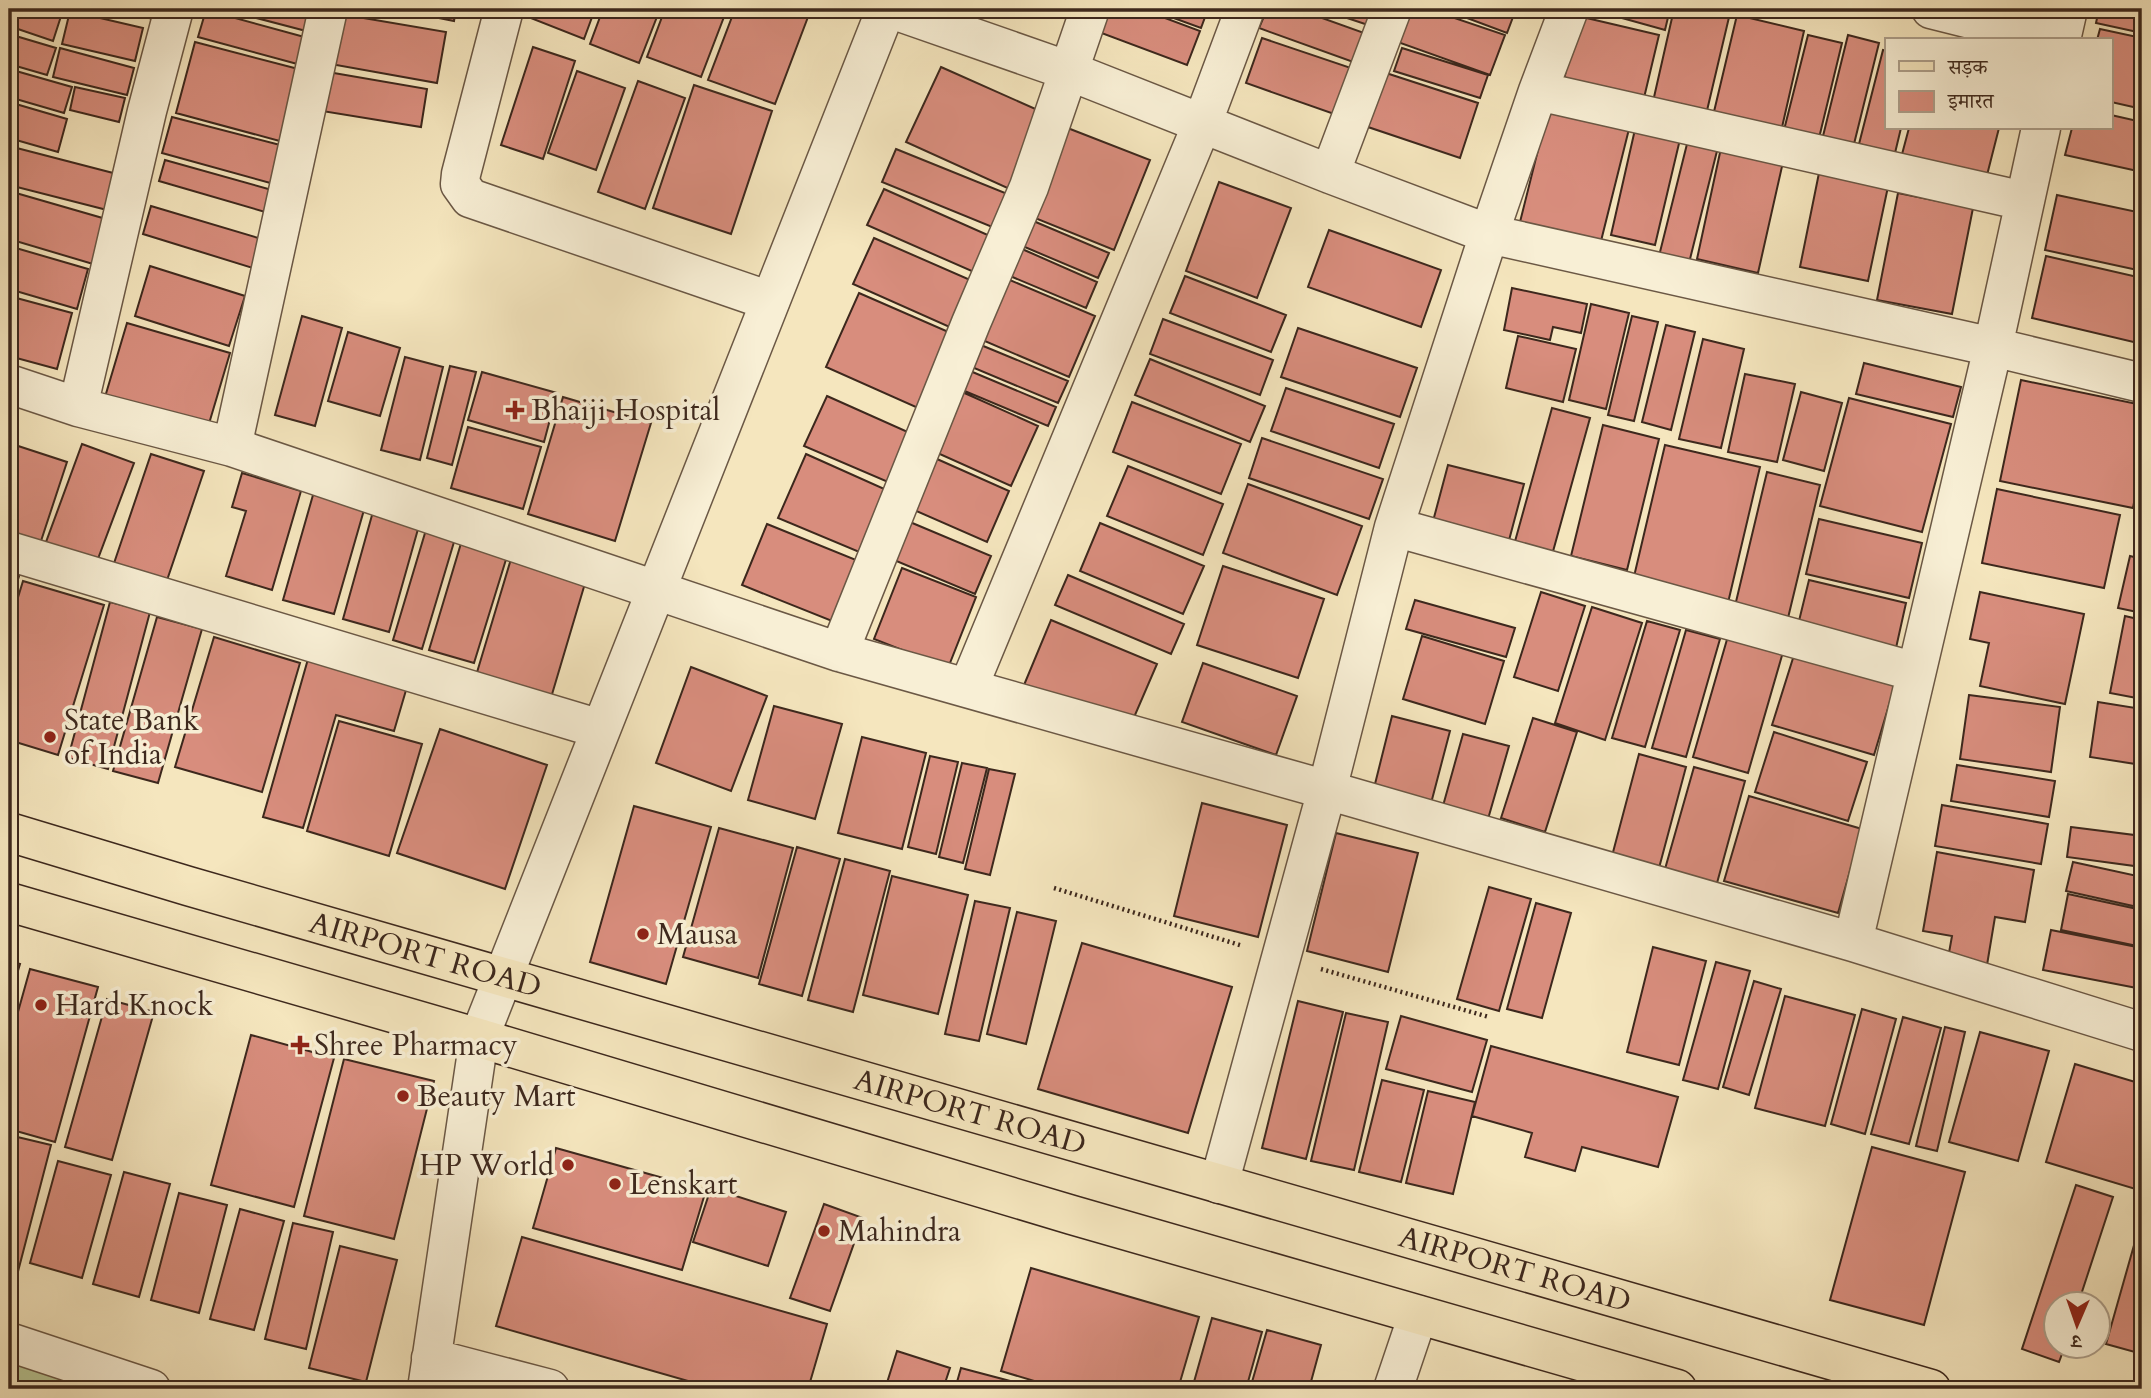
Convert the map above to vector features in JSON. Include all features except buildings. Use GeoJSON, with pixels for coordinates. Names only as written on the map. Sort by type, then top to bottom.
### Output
{"type":"FeatureCollection","features":[{"type":"Feature","properties":{"kind":"main road","name":"AIRPORT ROAD"},"geometry":{"type":"LineString","coordinates":[[9,832],[1931,1389]]}},
{"type":"Feature","properties":{"kind":"main road"},"geometry":{"type":"LineString","coordinates":[[9,902],[479,1038],[1059,1212],[1677,1389]]}},
{"type":"Feature","properties":{"kind":"street"},"geometry":{"type":"LineString","coordinates":[[78,407],[147,111],[174,9]]}},
{"type":"Feature","properties":{"kind":"street"},"geometry":{"type":"LineString","coordinates":[[232,447],[328,9]]}},
{"type":"Feature","properties":{"kind":"street"},"geometry":{"type":"LineString","coordinates":[[503,9],[461,174],[460,184],[470,198],[770,301]]}},
{"type":"Feature","properties":{"kind":"street"},"geometry":{"type":"LineString","coordinates":[[550,1389],[429,1374],[479,1038],[770,301],[889,9],[1069,71],[1489,234],[2142,383]]}},
{"type":"Feature","properties":{"kind":"street"},"geometry":{"type":"LineString","coordinates":[[839,652],[971,323],[1029,187],[1090,9]]}},
{"type":"Feature","properties":{"kind":"street"},"geometry":{"type":"LineString","coordinates":[[968,688],[1202,124],[1245,9]]}},
{"type":"Feature","properties":{"kind":"street"},"geometry":{"type":"LineString","coordinates":[[1330,174],[1392,9]]}},
{"type":"Feature","properties":{"kind":"street"},"geometry":{"type":"LineString","coordinates":[[1219,1184],[1327,790],[1394,527],[1489,234],[1569,9]]}},
{"type":"Feature","properties":{"kind":"street"},"geometry":{"type":"LineString","coordinates":[[1931,9],[2046,38]]}},
{"type":"Feature","properties":{"kind":"street"},"geometry":{"type":"LineString","coordinates":[[2061,38],[2068,9]]}},
{"type":"Feature","properties":{"kind":"street"},"geometry":{"type":"LineString","coordinates":[[1538,91],[2024,201]]}},
{"type":"Feature","properties":{"kind":"street"},"geometry":{"type":"LineString","coordinates":[[1853,942],[1993,347],[2041,130]]}},
{"type":"Feature","properties":{"kind":"street"},"geometry":{"type":"LineString","coordinates":[[9,384],[78,407],[232,447],[839,652],[1853,942],[2142,1032]]}},
{"type":"Feature","properties":{"kind":"street"},"geometry":{"type":"LineString","coordinates":[[1394,527],[1916,672]]}},
{"type":"Feature","properties":{"kind":"street"},"geometry":{"type":"LineString","coordinates":[[9,551],[600,729]]}},
{"type":"Feature","properties":{"kind":"street"},"geometry":{"type":"LineString","coordinates":[[1393,1389],[1418,1315]]}},
{"type":"Feature","properties":{"kind":"street"},"geometry":{"type":"LineString","coordinates":[[9,1342],[151,1389]]}},
{"type":"Feature","properties":{"kind":"green space"},"geometry":{"type":"Polygon","coordinates":[[[9,1340],[132,1389],[9,1389],[9,1340]]]}},
{"type":"Feature","properties":{"kind":"place","name":"Bhaiji Hospital"},"geometry":{"type":"Point","coordinates":[515,410]}},
{"type":"Feature","properties":{"kind":"place","name":"State Bank of India"},"geometry":{"type":"Point","coordinates":[50,737]}},
{"type":"Feature","properties":{"kind":"place","name":"Mausa"},"geometry":{"type":"Point","coordinates":[643,934]}},
{"type":"Feature","properties":{"kind":"place","name":"Hard Knock"},"geometry":{"type":"Point","coordinates":[41,1005]}},
{"type":"Feature","properties":{"kind":"place","name":"Shree Pharmacy"},"geometry":{"type":"Point","coordinates":[300,1045]}},
{"type":"Feature","properties":{"kind":"place","name":"Beauty Mart"},"geometry":{"type":"Point","coordinates":[403,1096]}},
{"type":"Feature","properties":{"kind":"place","name":"HP World"},"geometry":{"type":"Point","coordinates":[568,1165]}},
{"type":"Feature","properties":{"kind":"place","name":"Lenskart"},"geometry":{"type":"Point","coordinates":[615,1184]}},
{"type":"Feature","properties":{"kind":"place","name":"Mahindra"},"geometry":{"type":"Point","coordinates":[824,1231]}}]}
